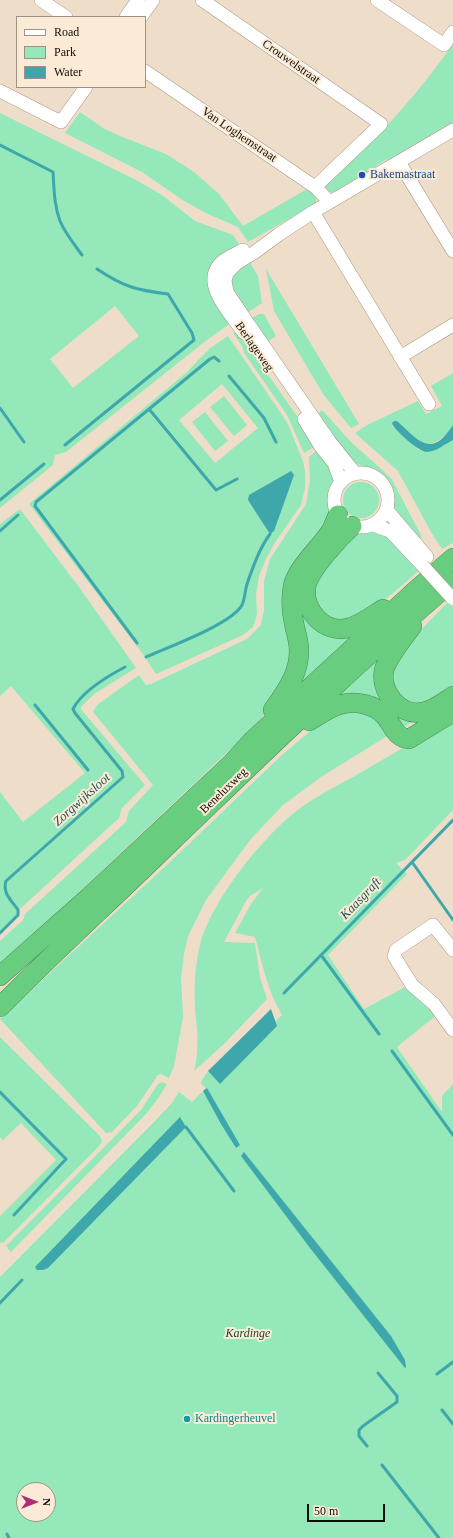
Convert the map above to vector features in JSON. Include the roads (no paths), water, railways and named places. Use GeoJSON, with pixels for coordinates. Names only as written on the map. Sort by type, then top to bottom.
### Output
{"type":"FeatureCollection","features":[{"type":"Feature","properties":{"kind":"highway"},"geometry":{"type":"LineString","coordinates":[[345,520],[337,540],[312,574],[306,586],[306,600],[311,612],[317,620],[328,626],[339,629],[348,628],[423,595]]}},
{"type":"Feature","properties":{"kind":"highway"},"geometry":{"type":"LineString","coordinates":[[253,740],[288,691],[294,677],[298,661],[298,642],[293,622],[292,609],[293,586],[297,576],[332,529],[345,520]]}},
{"type":"Feature","properties":{"kind":"highway","name":"Beneluxweg"},"geometry":{"type":"LineString","coordinates":[[0,1007],[49,958],[280,738],[423,595],[453,558]]}},
{"type":"Feature","properties":{"kind":"highway","name":"Beneluxweg"},"geometry":{"type":"LineString","coordinates":[[0,976],[88,898],[162,829],[232,763],[253,740],[423,595],[453,581]]}},
{"type":"Feature","properties":{"kind":"highway"},"geometry":{"type":"LineString","coordinates":[[423,595],[385,668],[384,679],[386,691],[392,701],[402,710],[416,713],[423,713],[430,710],[453,696]]}},
{"type":"Feature","properties":{"kind":"highway"},"geometry":{"type":"LineString","coordinates":[[280,738],[338,705],[346,703],[363,704],[378,710],[385,716],[398,735],[406,739],[409,739],[453,712]]}},
{"type":"Feature","properties":{"kind":"street"},"geometry":{"type":"LineString","coordinates":[[41,0],[65,16]]}},
{"type":"Feature","properties":{"kind":"street"},"geometry":{"type":"LineString","coordinates":[[127,16],[138,0]]}},
{"type":"Feature","properties":{"kind":"street"},"geometry":{"type":"LineString","coordinates":[[142,16],[153,0]]}},
{"type":"Feature","properties":{"kind":"street","name":"Crouwelstraat"},"geometry":{"type":"LineString","coordinates":[[202,0],[381,124],[315,187]]}},
{"type":"Feature","properties":{"kind":"street"},"geometry":{"type":"LineString","coordinates":[[377,0],[444,46],[453,32]]}},
{"type":"Feature","properties":{"kind":"street","name":"Van Loghemstraat"},"geometry":{"type":"LineString","coordinates":[[146,72],[315,187],[330,202]]}},
{"type":"Feature","properties":{"kind":"street"},"geometry":{"type":"LineString","coordinates":[[0,91],[61,122],[85,88]]}},
{"type":"Feature","properties":{"kind":"street","name":"Berlageweg"},"geometry":{"type":"LineString","coordinates":[[356,473],[330,442],[227,292],[225,281],[227,273],[232,267],[313,212],[453,130]]}},
{"type":"Feature","properties":{"kind":"street"},"geometry":{"type":"LineString","coordinates":[[399,162],[453,251]]}},
{"type":"Feature","properties":{"kind":"street"},"geometry":{"type":"LineString","coordinates":[[313,212],[429,404]]}},
{"type":"Feature","properties":{"kind":"street","name":"Berlageweg"},"geometry":{"type":"LineString","coordinates":[[278,235],[252,245],[220,263],[215,271],[213,282],[216,293],[321,447],[334,463],[340,482]]}},
{"type":"Feature","properties":{"kind":"street"},"geometry":{"type":"LineString","coordinates":[[400,357],[453,325]]}},
{"type":"Feature","properties":{"kind":"street"},"geometry":{"type":"LineString","coordinates":[[356,473],[370,474],[382,482],[388,495],[387,510],[382,518],[373,524],[363,527],[345,520],[335,506],[334,498],[336,489],[340,482],[347,476],[356,473]]}},
{"type":"Feature","properties":{"kind":"street"},"geometry":{"type":"LineString","coordinates":[[387,510],[453,598]]}},
{"type":"Feature","properties":{"kind":"street"},"geometry":{"type":"LineString","coordinates":[[373,524],[390,531],[453,586]]}},
{"type":"Feature","properties":{"kind":"street"},"geometry":{"type":"LineString","coordinates":[[453,950],[432,925],[396,950],[394,956],[412,985],[434,1004],[453,1030]]}},
{"type":"Feature","properties":{"kind":"water"},"geometry":{"type":"Polygon","coordinates":[[[397,421],[419,440],[431,444],[438,442],[453,425],[453,440],[434,451],[423,451],[413,445],[397,430],[392,423],[397,421]]]}},
{"type":"Feature","properties":{"kind":"water"},"geometry":{"type":"Polygon","coordinates":[[[291,471],[294,475],[274,531],[270,534],[248,500],[249,495],[291,471]]]}},
{"type":"Feature","properties":{"kind":"water"},"geometry":{"type":"Polygon","coordinates":[[[271,1009],[277,1026],[220,1084],[208,1071],[271,1009]]]}},
{"type":"Feature","properties":{"kind":"water"},"geometry":{"type":"Polygon","coordinates":[[[207,1088],[240,1145],[236,1148],[203,1091],[207,1088]]]}},
{"type":"Feature","properties":{"kind":"water"},"geometry":{"type":"Polygon","coordinates":[[[180,1117],[186,1127],[48,1268],[37,1270],[35,1267],[180,1117]]]}},
{"type":"Feature","properties":{"kind":"water"},"geometry":{"type":"Polygon","coordinates":[[[244,1152],[391,1336],[405,1360],[405,1368],[310,1248],[241,1156],[244,1152]]]}},
{"type":"Feature","properties":{"kind":"waterway"},"geometry":{"type":"LineString","coordinates":[[0,145],[53,172],[55,203],[60,221],[82,255]]}},
{"type":"Feature","properties":{"kind":"waterway"},"geometry":{"type":"LineString","coordinates":[[65,445],[194,340],[192,333],[168,294],[131,287],[115,280],[97,269]]}},
{"type":"Feature","properties":{"kind":"waterway"},"geometry":{"type":"LineString","coordinates":[[137,643],[35,506],[36,502],[210,359],[214,357],[219,361]]}},
{"type":"Feature","properties":{"kind":"waterway"},"geometry":{"type":"LineString","coordinates":[[229,376],[264,418],[276,442]]}},
{"type":"Feature","properties":{"kind":"waterway"},"geometry":{"type":"LineString","coordinates":[[0,408],[24,442]]}},
{"type":"Feature","properties":{"kind":"waterway"},"geometry":{"type":"LineString","coordinates":[[149,409],[216,490],[237,479]]}},
{"type":"Feature","properties":{"kind":"waterway"},"geometry":{"type":"LineString","coordinates":[[0,500],[44,464]]}},
{"type":"Feature","properties":{"kind":"waterway"},"geometry":{"type":"LineString","coordinates":[[0,531],[18,515]]}},
{"type":"Feature","properties":{"kind":"waterway"},"geometry":{"type":"LineString","coordinates":[[146,657],[213,627],[226,620],[236,612],[244,600],[247,584],[259,552],[270,534]]}},
{"type":"Feature","properties":{"kind":"waterway","name":"Zorgwijksloot"},"geometry":{"type":"LineString","coordinates":[[0,933],[18,915],[18,910],[6,893],[6,881],[123,777],[122,771],[73,709],[77,702],[89,690],[103,679],[125,667]]}},
{"type":"Feature","properties":{"kind":"waterway"},"geometry":{"type":"LineString","coordinates":[[35,705],[88,770]]}},
{"type":"Feature","properties":{"kind":"waterway","name":"Kaasgraft"},"geometry":{"type":"LineString","coordinates":[[284,993],[453,820]]}},
{"type":"Feature","properties":{"kind":"waterway"},"geometry":{"type":"LineString","coordinates":[[412,862],[453,920]]}},
{"type":"Feature","properties":{"kind":"waterway"},"geometry":{"type":"LineString","coordinates":[[321,955],[379,1034]]}},
{"type":"Feature","properties":{"kind":"waterway"},"geometry":{"type":"LineString","coordinates":[[392,1051],[453,1135]]}},
{"type":"Feature","properties":{"kind":"waterway"},"geometry":{"type":"LineString","coordinates":[[0,1092],[66,1159],[14,1215]]}},
{"type":"Feature","properties":{"kind":"waterway"},"geometry":{"type":"LineString","coordinates":[[186,1127],[234,1191]]}},
{"type":"Feature","properties":{"kind":"waterway"},"geometry":{"type":"LineString","coordinates":[[0,1303],[22,1280]]}},
{"type":"Feature","properties":{"kind":"waterway"},"geometry":{"type":"LineString","coordinates":[[437,1374],[453,1362]]}},
{"type":"Feature","properties":{"kind":"waterway"},"geometry":{"type":"LineString","coordinates":[[367,1446],[359,1436],[359,1430],[397,1402],[397,1396],[378,1373]]}},
{"type":"Feature","properties":{"kind":"waterway"},"geometry":{"type":"LineString","coordinates":[[442,1410],[453,1424]]}},
{"type":"Feature","properties":{"kind":"waterway"},"geometry":{"type":"LineString","coordinates":[[382,1465],[439,1538]]}},
{"type":"Feature","properties":{"kind":"waterway"},"geometry":{"type":"LineString","coordinates":[[7,1534],[9,1538]]}},
{"type":"Feature","properties":{"kind":"place","name":"Bakemastraat"},"geometry":{"type":"Point","coordinates":[362,175]}},
{"type":"Feature","properties":{"kind":"place","name":"Kardingerheuvel"},"geometry":{"type":"Point","coordinates":[187,1419]}},
{"type":"Feature","properties":{"kind":"park label","name":"Kardinge"},"geometry":{"type":"Point","coordinates":[248,1334]}}]}
